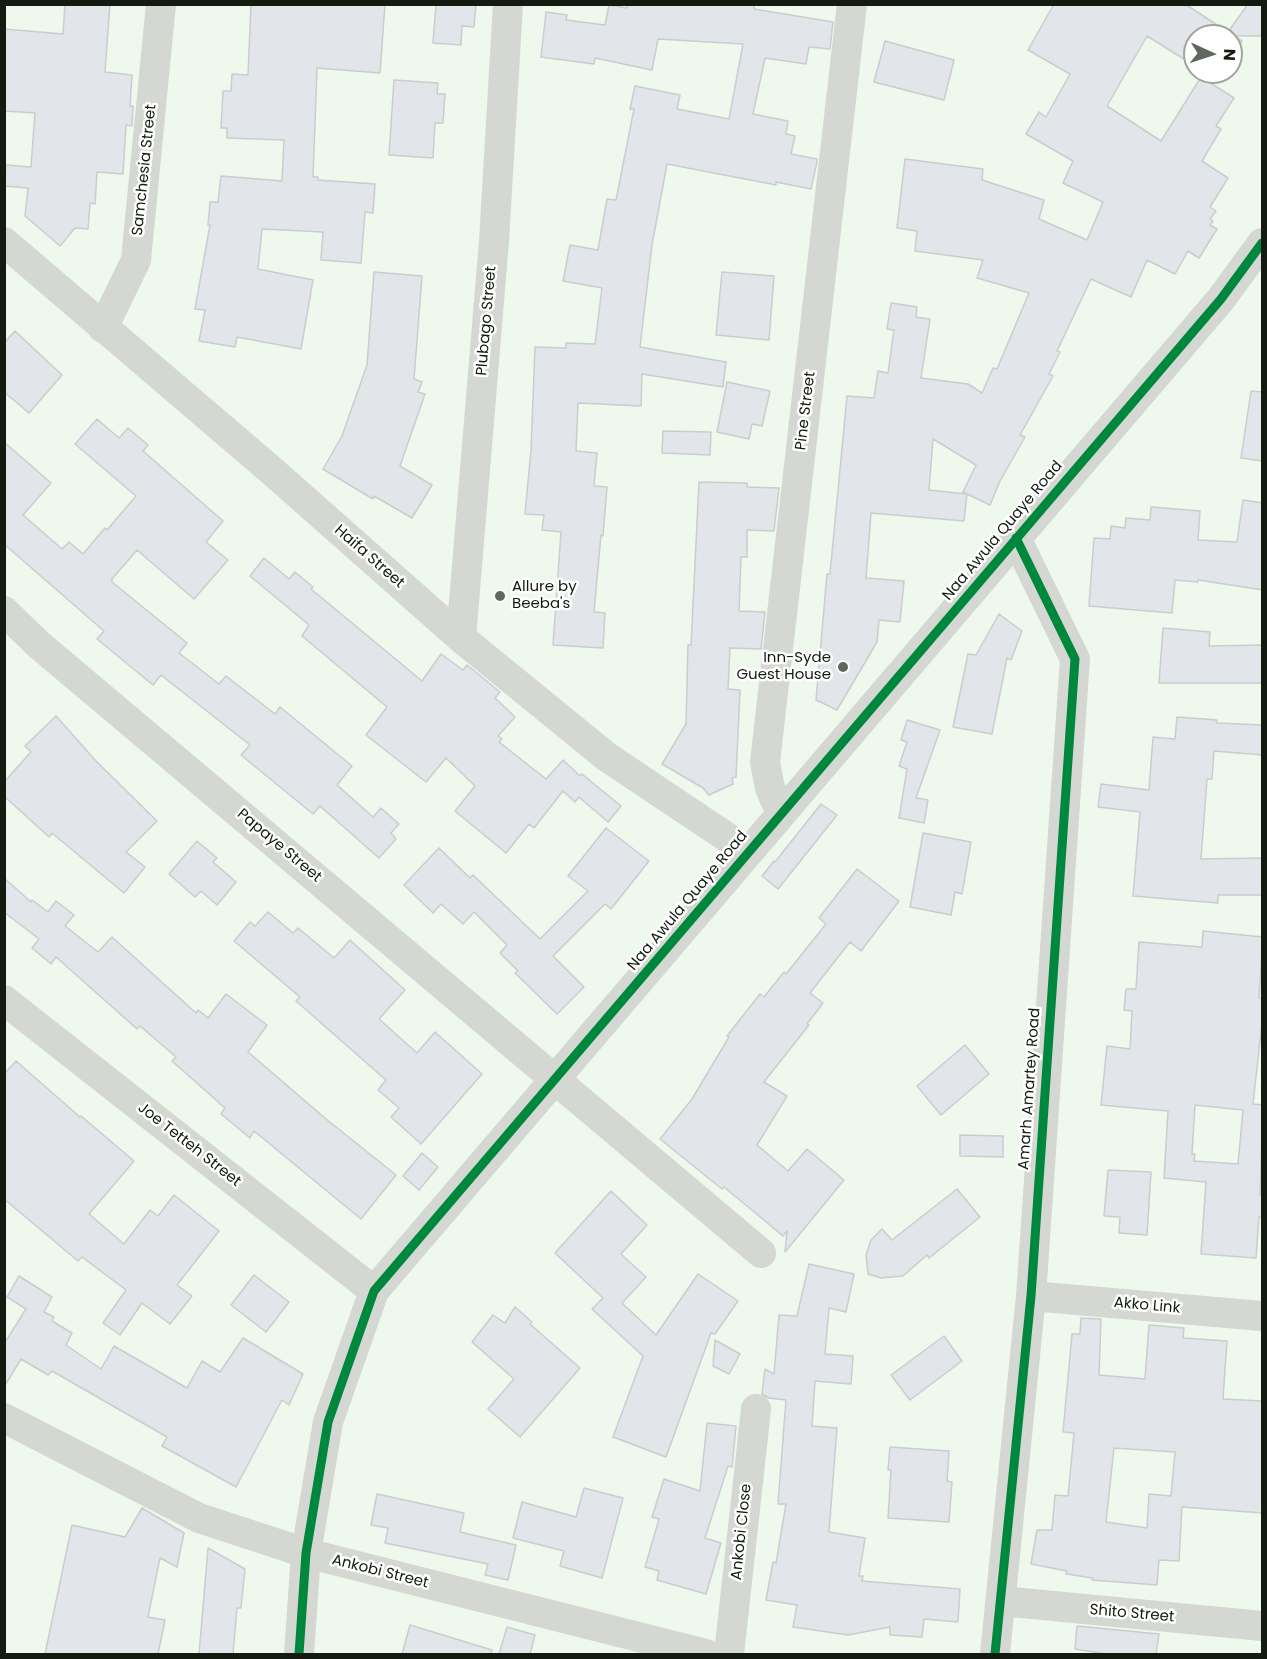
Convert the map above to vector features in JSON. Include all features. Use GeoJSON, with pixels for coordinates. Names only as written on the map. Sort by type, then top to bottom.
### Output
{"type":"FeatureCollection","features":[{"type":"Feature","properties":{"kind":"street","name":"Samchesia Street"},"geometry":{"type":"LineString","coordinates":[[104,328],[136,260],[161,4]]}},
{"type":"Feature","properties":{"kind":"street","name":"Plubago Street"},"geometry":{"type":"LineString","coordinates":[[461,638],[494,241],[508,4]]}},
{"type":"Feature","properties":{"kind":"street","name":"Pine Street"},"geometry":{"type":"LineString","coordinates":[[781,814],[770,788],[765,762],[852,4]]}},
{"type":"Feature","properties":{"kind":"street","name":"Haifa Street"},"geometry":{"type":"LineString","coordinates":[[4,242],[272,471],[461,638],[607,757],[749,852]]}},
{"type":"Feature","properties":{"kind":"street","name":"Naa Awula Quaye Road"},"geometry":{"type":"LineString","coordinates":[[299,1654],[306,1553],[328,1422],[374,1291],[1221,299],[1263,243]]}},
{"type":"Feature","properties":{"kind":"street","name":"Amarh Amartey Road"},"geometry":{"type":"LineString","coordinates":[[995,1654],[1030,1296],[1075,659],[1016,538]]}},
{"type":"Feature","properties":{"kind":"street","name":"Papaye Street"},"geometry":{"type":"LineString","coordinates":[[4,611],[47,651],[761,1253]]}},
{"type":"Feature","properties":{"kind":"street","name":"Joe Tetteh Street"},"geometry":{"type":"LineString","coordinates":[[4,1000],[374,1291]]}},
{"type":"Feature","properties":{"kind":"street","name":"Akko Link"},"geometry":{"type":"LineString","coordinates":[[1030,1296],[1263,1316]]}},
{"type":"Feature","properties":{"kind":"street","name":"Ankobi Close"},"geometry":{"type":"LineString","coordinates":[[729,1654],[756,1409]]}},
{"type":"Feature","properties":{"kind":"street","name":"Ankobi Street"},"geometry":{"type":"LineString","coordinates":[[4,1418],[199,1518],[306,1553],[706,1654]]}},
{"type":"Feature","properties":{"kind":"street","name":"Shito Street"},"geometry":{"type":"LineString","coordinates":[[1001,1601],[1263,1626]]}},
{"type":"Feature","properties":{"kind":"building"},"geometry":{"type":"Polygon","coordinates":[[[65,4],[110,4],[105,72],[132,75],[130,106],[133,106],[132,126],[126,125],[123,174],[97,172],[95,204],[90,203],[88,229],[75,228],[60,246],[25,216],[28,188],[4,186],[6,165],[31,167],[35,113],[4,111],[4,29],[63,34],[65,4]]]}},
{"type":"Feature","properties":{"kind":"building"},"geometry":{"type":"Polygon","coordinates":[[[251,4],[385,4],[380,73],[317,68],[313,177],[318,177],[318,180],[375,184],[373,213],[365,212],[361,263],[321,260],[323,232],[262,229],[258,269],[313,280],[301,349],[237,337],[235,347],[199,341],[205,310],[195,309],[210,225],[208,225],[210,202],[218,202],[221,176],[282,181],[284,140],[227,138],[227,128],[221,128],[223,91],[231,91],[232,74],[248,75],[251,4]]]}},
{"type":"Feature","properties":{"kind":"building"},"geometry":{"type":"Polygon","coordinates":[[[436,4],[476,4],[474,27],[462,26],[461,45],[433,43],[436,4]]]}},
{"type":"Feature","properties":{"kind":"building"},"geometry":{"type":"Polygon","coordinates":[[[628,4],[754,4],[754,9],[833,22],[830,49],[809,47],[806,64],[765,58],[753,114],[788,121],[786,134],[795,136],[791,154],[817,159],[817,162],[811,189],[776,182],[776,185],[667,164],[652,245],[640,347],[726,362],[723,387],[642,374],[641,406],[578,403],[576,451],[597,453],[594,486],[607,487],[594,612],[605,613],[603,648],[553,645],[561,532],[542,530],[544,515],[525,514],[531,450],[535,347],[566,348],[566,343],[595,344],[602,288],[563,281],[570,245],[598,250],[607,199],[616,200],[634,109],[630,109],[635,86],[680,95],[677,109],[729,119],[743,44],[658,39],[652,70],[595,58],[594,64],[541,57],[546,12],[567,15],[566,20],[605,25],[609,5],[627,8],[628,4]]]}},
{"type":"Feature","properties":{"kind":"building"},"geometry":{"type":"Polygon","coordinates":[[[1054,4],[1185,4],[1216,24],[1183,24],[1183,58],[1147,36],[1107,106],[1161,141],[1197,84],[1212,84],[1234,98],[1216,126],[1221,129],[1202,161],[1228,178],[1210,207],[1216,211],[1210,219],[1213,221],[1210,225],[1217,229],[1199,258],[1188,251],[1175,274],[1147,260],[1131,297],[1091,279],[1057,351],[1060,352],[1049,374],[1053,376],[1020,435],[1025,437],[1000,481],[990,505],[963,492],[976,465],[933,439],[929,490],[967,494],[964,521],[871,513],[866,578],[904,581],[900,622],[879,620],[877,642],[837,710],[816,700],[827,574],[830,574],[847,396],[874,398],[878,371],[888,373],[894,330],[887,329],[891,303],[917,307],[916,317],[930,319],[921,378],[968,384],[982,393],[993,368],[997,369],[1029,293],[977,278],[983,260],[915,251],[917,231],[897,228],[905,159],[983,169],[982,180],[1044,200],[1039,219],[1087,240],[1103,202],[1063,183],[1073,161],[1026,134],[1039,112],[1046,117],[1070,74],[1028,50],[1054,4]]]}},
{"type":"Feature","properties":{"kind":"building"},"geometry":{"type":"Polygon","coordinates":[[[1248,4],[1263,4],[1263,36],[1243,36],[1243,24],[1234,24],[1248,4]]]}},
{"type":"Feature","properties":{"kind":"building"},"geometry":{"type":"Polygon","coordinates":[[[885,41],[954,60],[944,100],[874,82],[885,41]]]}},
{"type":"Feature","properties":{"kind":"building"},"geometry":{"type":"Polygon","coordinates":[[[394,80],[438,83],[437,94],[445,94],[443,123],[435,123],[433,158],[389,155],[394,80]]]}},
{"type":"Feature","properties":{"kind":"building"},"geometry":{"type":"Polygon","coordinates":[[[374,272],[422,276],[414,379],[422,382],[418,392],[425,394],[400,466],[432,485],[412,518],[374,496],[373,499],[323,469],[342,436],[367,365],[374,272]]]}},
{"type":"Feature","properties":{"kind":"building"},"geometry":{"type":"Polygon","coordinates":[[[722,272],[774,276],[769,340],[716,335],[722,272]]]}},
{"type":"Feature","properties":{"kind":"building"},"geometry":{"type":"Polygon","coordinates":[[[15,331],[62,375],[29,413],[4,392],[4,343],[15,331]]]}},
{"type":"Feature","properties":{"kind":"building"},"geometry":{"type":"Polygon","coordinates":[[[727,382],[770,391],[762,426],[752,424],[749,439],[717,432],[727,382]]]}},
{"type":"Feature","properties":{"kind":"building"},"geometry":{"type":"Polygon","coordinates":[[[1251,391],[1263,392],[1263,461],[1241,458],[1251,391]]]}},
{"type":"Feature","properties":{"kind":"building"},"geometry":{"type":"Polygon","coordinates":[[[97,419],[119,438],[128,428],[148,445],[143,451],[223,521],[206,542],[228,560],[194,599],[137,550],[112,579],[112,582],[187,643],[179,653],[219,684],[226,676],[275,714],[280,707],[352,766],[337,785],[373,817],[381,808],[399,824],[391,833],[396,839],[379,858],[320,806],[313,814],[241,755],[250,745],[161,675],[153,685],[97,639],[104,631],[4,544],[4,442],[51,483],[23,515],[62,549],[69,542],[83,554],[136,496],[75,444],[97,419]]]}},
{"type":"Feature","properties":{"kind":"building"},"geometry":{"type":"Polygon","coordinates":[[[663,431],[711,432],[710,455],[662,453],[663,431]]]}},
{"type":"Feature","properties":{"kind":"building"},"geometry":{"type":"Polygon","coordinates":[[[699,482],[747,483],[747,487],[779,488],[774,531],[747,530],[747,557],[741,557],[739,611],[765,612],[761,649],[730,648],[728,689],[740,690],[736,777],[732,778],[733,784],[709,795],[703,788],[662,764],[686,724],[688,645],[691,645],[699,482]]]}},
{"type":"Feature","properties":{"kind":"building"},"geometry":{"type":"Polygon","coordinates":[[[1243,500],[1263,503],[1263,590],[1198,580],[1198,582],[1175,580],[1172,613],[1089,606],[1094,538],[1110,539],[1111,526],[1125,528],[1126,518],[1150,520],[1151,507],[1200,511],[1198,540],[1237,542],[1243,500]]]}},
{"type":"Feature","properties":{"kind":"building"},"geometry":{"type":"Polygon","coordinates":[[[264,558],[289,579],[295,572],[313,587],[311,589],[422,681],[441,654],[463,670],[467,665],[500,692],[495,698],[515,717],[498,736],[502,739],[499,742],[546,779],[563,760],[580,776],[582,774],[621,806],[608,822],[579,797],[575,802],[563,791],[534,828],[529,824],[506,853],[455,811],[475,786],[446,758],[426,782],[366,735],[387,707],[302,636],[309,625],[250,576],[264,558]]]}},
{"type":"Feature","properties":{"kind":"building"},"geometry":{"type":"Polygon","coordinates":[[[999,614],[1022,631],[1011,660],[1007,658],[992,734],[953,727],[968,654],[976,655],[999,614]]]}},
{"type":"Feature","properties":{"kind":"building"},"geometry":{"type":"Polygon","coordinates":[[[1163,628],[1210,632],[1209,646],[1263,645],[1263,683],[1159,683],[1163,628]]]}},
{"type":"Feature","properties":{"kind":"building"},"geometry":{"type":"Polygon","coordinates":[[[56,716],[96,761],[157,821],[126,852],[145,867],[124,893],[52,833],[49,837],[4,796],[4,782],[31,752],[25,746],[56,716]]]}},
{"type":"Feature","properties":{"kind":"building"},"geometry":{"type":"Polygon","coordinates":[[[1177,717],[1217,720],[1217,723],[1263,725],[1263,755],[1214,751],[1212,779],[1207,779],[1201,859],[1263,858],[1263,895],[1218,895],[1218,903],[1133,896],[1140,812],[1098,807],[1101,784],[1149,790],[1153,737],[1175,739],[1177,717]]]}},
{"type":"Feature","properties":{"kind":"building"},"geometry":{"type":"Polygon","coordinates":[[[907,720],[940,730],[916,798],[928,800],[924,823],[899,818],[907,769],[899,766],[907,742],[901,740],[907,720]]]}},
{"type":"Feature","properties":{"kind":"building"},"geometry":{"type":"Polygon","coordinates":[[[821,804],[837,815],[778,889],[762,876],[821,804]]]}},
{"type":"Feature","properties":{"kind":"building"},"geometry":{"type":"Polygon","coordinates":[[[606,828],[649,861],[611,909],[605,904],[553,956],[584,987],[557,1014],[515,973],[518,971],[500,953],[507,945],[474,912],[463,924],[441,904],[433,913],[404,885],[439,848],[470,878],[473,875],[540,939],[588,891],[568,876],[606,828]]]}},
{"type":"Feature","properties":{"kind":"building"},"geometry":{"type":"Polygon","coordinates":[[[923,833],[971,842],[962,894],[955,892],[951,915],[910,907],[923,833]]]}},
{"type":"Feature","properties":{"kind":"building"},"geometry":{"type":"Polygon","coordinates":[[[197,841],[217,858],[213,862],[236,882],[217,905],[201,891],[195,897],[169,874],[197,841]]]}},
{"type":"Feature","properties":{"kind":"building"},"geometry":{"type":"Polygon","coordinates":[[[857,869],[899,901],[861,951],[850,942],[810,993],[823,1003],[807,1024],[809,1025],[764,1082],[787,1096],[757,1145],[788,1171],[807,1149],[844,1180],[785,1252],[787,1231],[783,1236],[724,1187],[722,1189],[660,1139],[692,1099],[729,1037],[727,1036],[760,994],[764,997],[784,972],[786,974],[826,924],[819,918],[857,869]]]}},
{"type":"Feature","properties":{"kind":"building"},"geometry":{"type":"Polygon","coordinates":[[[4,878],[31,902],[32,900],[48,912],[56,901],[74,915],[65,926],[98,952],[112,937],[196,1013],[198,1010],[208,1018],[226,994],[267,1025],[248,1052],[396,1175],[361,1219],[254,1131],[250,1138],[221,1114],[225,1108],[172,1061],[176,1057],[140,1026],[137,1029],[56,957],[51,964],[32,948],[39,939],[4,912],[4,878]]]}},
{"type":"Feature","properties":{"kind":"building"},"geometry":{"type":"Polygon","coordinates":[[[268,912],[293,933],[298,928],[334,958],[350,940],[405,990],[379,1019],[417,1053],[435,1032],[482,1074],[421,1144],[391,1117],[399,1108],[378,1090],[386,1080],[296,1001],[300,997],[234,941],[250,922],[255,926],[268,912]]]}},
{"type":"Feature","properties":{"kind":"building"},"geometry":{"type":"Polygon","coordinates":[[[1203,931],[1263,937],[1259,998],[1263,999],[1263,1014],[1253,1104],[1263,1105],[1260,1195],[1263,1195],[1263,1217],[1259,1217],[1256,1258],[1201,1254],[1206,1182],[1164,1178],[1168,1111],[1101,1105],[1107,1046],[1130,1049],[1132,1011],[1124,1010],[1126,989],[1136,989],[1139,942],[1202,947],[1203,931]],[[1195,1105],[1192,1154],[1195,1154],[1194,1161],[1238,1164],[1243,1110],[1195,1105]]]}},
{"type":"Feature","properties":{"kind":"building"},"geometry":{"type":"Polygon","coordinates":[[[965,1045],[989,1074],[941,1115],[917,1086],[965,1045]]]}},
{"type":"Feature","properties":{"kind":"building"},"geometry":{"type":"Polygon","coordinates":[[[16,1061],[134,1161],[89,1214],[124,1244],[150,1210],[158,1216],[174,1195],[219,1231],[177,1285],[192,1296],[170,1324],[142,1303],[120,1335],[103,1323],[126,1290],[82,1257],[78,1261],[4,1199],[4,1074],[16,1061]]]}},
{"type":"Feature","properties":{"kind":"building"},"geometry":{"type":"Polygon","coordinates":[[[960,1135],[1003,1136],[1003,1157],[960,1156],[960,1135]]]}},
{"type":"Feature","properties":{"kind":"building"},"geometry":{"type":"Polygon","coordinates":[[[422,1153],[438,1167],[419,1190],[403,1176],[422,1153]]]}},
{"type":"Feature","properties":{"kind":"building"},"geometry":{"type":"Polygon","coordinates":[[[1108,1170],[1151,1172],[1147,1235],[1119,1233],[1120,1217],[1104,1216],[1108,1170]]]}},
{"type":"Feature","properties":{"kind":"building"},"geometry":{"type":"Polygon","coordinates":[[[957,1189],[980,1217],[929,1258],[927,1255],[903,1276],[881,1278],[868,1274],[866,1255],[871,1240],[882,1229],[892,1240],[957,1189]]]}},
{"type":"Feature","properties":{"kind":"building"},"geometry":{"type":"Polygon","coordinates":[[[611,1191],[647,1225],[621,1254],[646,1277],[622,1303],[656,1335],[698,1274],[738,1301],[715,1334],[711,1333],[666,1457],[613,1437],[643,1356],[592,1309],[603,1298],[555,1253],[611,1191]]]}},
{"type":"Feature","properties":{"kind":"building"},"geometry":{"type":"Polygon","coordinates":[[[809,1264],[854,1274],[846,1312],[829,1308],[825,1354],[853,1356],[851,1384],[815,1381],[812,1426],[837,1428],[829,1532],[865,1538],[859,1576],[863,1576],[862,1581],[960,1589],[958,1622],[924,1619],[922,1637],[890,1635],[890,1627],[848,1635],[793,1627],[797,1605],[766,1600],[773,1562],[776,1563],[786,1504],[778,1504],[786,1400],[769,1398],[762,1394],[765,1369],[774,1374],[779,1315],[797,1316],[809,1264]]]}},
{"type":"Feature","properties":{"kind":"building"},"geometry":{"type":"Polygon","coordinates":[[[254,1275],[289,1302],[266,1332],[231,1305],[254,1275]]]}},
{"type":"Feature","properties":{"kind":"building"},"geometry":{"type":"Polygon","coordinates":[[[19,1276],[52,1297],[44,1312],[54,1317],[52,1321],[72,1333],[66,1345],[101,1369],[114,1346],[187,1388],[202,1361],[220,1372],[243,1338],[303,1374],[289,1405],[282,1400],[236,1487],[162,1446],[167,1437],[52,1371],[48,1375],[21,1359],[4,1387],[4,1344],[26,1309],[7,1297],[19,1276]]]}},
{"type":"Feature","properties":{"kind":"building"},"geometry":{"type":"Polygon","coordinates":[[[515,1307],[532,1322],[530,1324],[580,1368],[520,1437],[488,1409],[514,1379],[472,1342],[493,1315],[505,1323],[515,1307]]]}},
{"type":"Feature","properties":{"kind":"building"},"geometry":{"type":"Polygon","coordinates":[[[1081,1318],[1101,1319],[1099,1375],[1145,1379],[1149,1325],[1184,1328],[1183,1338],[1227,1341],[1223,1399],[1263,1401],[1263,1513],[1182,1507],[1179,1561],[1159,1560],[1157,1585],[1092,1580],[1093,1578],[1066,1574],[1067,1571],[1031,1564],[1037,1530],[1052,1530],[1055,1495],[1068,1496],[1074,1433],[1063,1432],[1072,1334],[1080,1334],[1081,1318]],[[1114,1448],[1106,1522],[1147,1528],[1149,1494],[1171,1496],[1175,1452],[1114,1448]]]}},
{"type":"Feature","properties":{"kind":"building"},"geometry":{"type":"Polygon","coordinates":[[[944,1336],[962,1361],[910,1400],[891,1375],[944,1336]]]}},
{"type":"Feature","properties":{"kind":"building"},"geometry":{"type":"Polygon","coordinates":[[[715,1340],[740,1354],[729,1374],[713,1366],[715,1340]]]}},
{"type":"Feature","properties":{"kind":"building"},"geometry":{"type":"Polygon","coordinates":[[[707,1423],[736,1426],[732,1467],[728,1466],[705,1538],[721,1543],[706,1594],[657,1580],[659,1571],[645,1567],[659,1519],[652,1517],[664,1479],[700,1491],[707,1423]]]}},
{"type":"Feature","properties":{"kind":"building"},"geometry":{"type":"Polygon","coordinates":[[[890,1447],[949,1451],[947,1481],[952,1482],[949,1522],[888,1518],[890,1447]]]}},
{"type":"Feature","properties":{"kind":"building"},"geometry":{"type":"Polygon","coordinates":[[[584,1488],[623,1498],[602,1578],[560,1566],[564,1551],[513,1538],[522,1502],[576,1517],[584,1488]]]}},
{"type":"Feature","properties":{"kind":"building"},"geometry":{"type":"Polygon","coordinates":[[[377,1494],[464,1513],[460,1532],[516,1545],[508,1580],[485,1575],[488,1564],[385,1543],[388,1528],[371,1525],[377,1494]]]}},
{"type":"Feature","properties":{"kind":"building"},"geometry":{"type":"Polygon","coordinates":[[[142,1508],[184,1533],[177,1567],[160,1558],[148,1617],[165,1620],[158,1654],[45,1654],[72,1525],[125,1537],[142,1508]]]}},
{"type":"Feature","properties":{"kind":"building"},"geometry":{"type":"Polygon","coordinates":[[[208,1548],[245,1569],[241,1608],[237,1608],[233,1654],[199,1654],[208,1548]]]}},
{"type":"Feature","properties":{"kind":"building"},"geometry":{"type":"Polygon","coordinates":[[[410,1625],[492,1650],[491,1654],[402,1654],[410,1625]]]}},
{"type":"Feature","properties":{"kind":"building"},"geometry":{"type":"Polygon","coordinates":[[[1077,1626],[1159,1634],[1156,1654],[1106,1654],[1075,1649],[1077,1626]]]}},
{"type":"Feature","properties":{"kind":"building"},"geometry":{"type":"Polygon","coordinates":[[[507,1627],[535,1635],[530,1654],[499,1654],[507,1627]]]}},
{"type":"Feature","properties":{"kind":"cycle path"},"geometry":{"type":"LineString","coordinates":[[299,1654],[306,1553],[328,1422],[374,1291],[1221,299],[1262,243]]}},
{"type":"Feature","properties":{"kind":"cycle path"},"geometry":{"type":"LineString","coordinates":[[995,1654],[1031,1296],[1075,659],[1016,538]]}},
{"type":"Feature","properties":{"kind":"place","name":"Allure by Beeba's"},"geometry":{"type":"Point","coordinates":[500,596]}},
{"type":"Feature","properties":{"kind":"place","name":"Inn-Syde Guest House"},"geometry":{"type":"Point","coordinates":[843,667]}}]}
